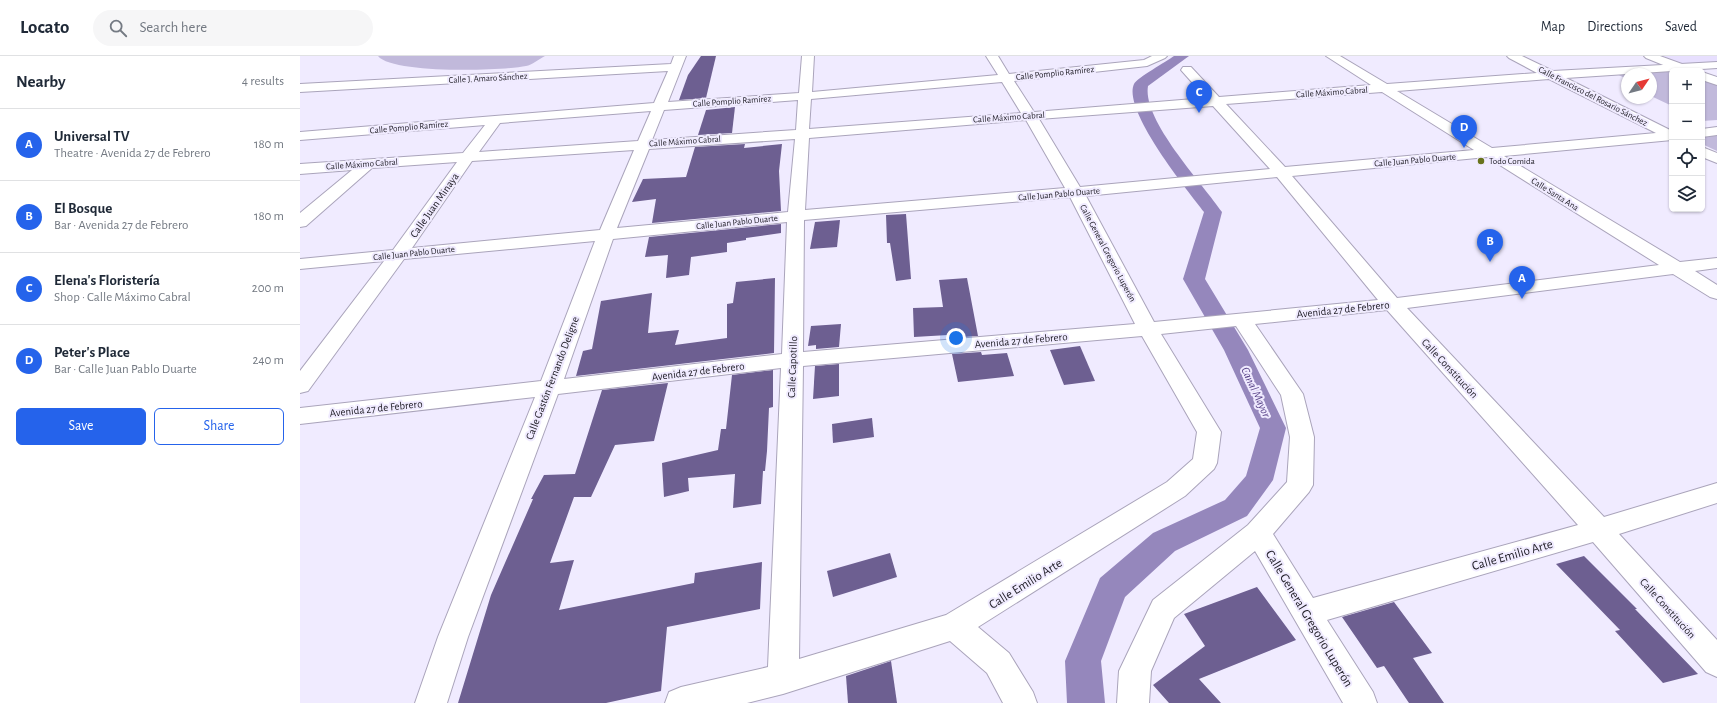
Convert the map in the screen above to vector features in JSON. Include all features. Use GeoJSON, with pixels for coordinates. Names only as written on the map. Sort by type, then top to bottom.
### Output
{"type":"FeatureCollection","features":[{"type":"Feature","properties":{"kind":"street","name":"Calle Capotillo"},"geometry":{"type":"LineString","coordinates":[[783,679],[796,216],[808,56]]}},
{"type":"Feature","properties":{"kind":"street","name":"Calle General Gregorio Luperón"},"geometry":{"type":"LineString","coordinates":[[992,56],[1076,193],[1148,329]]}},
{"type":"Feature","properties":{"kind":"street","name":"Calle Pomplio Ramírez"},"geometry":{"type":"LineString","coordinates":[[300,136],[660,106],[805,96],[1005,78],[1147,64],[1161,56]]}},
{"type":"Feature","properties":{"kind":"street","name":"Calle Santa Ana"},"geometry":{"type":"LineString","coordinates":[[1332,56],[1717,293]]}},
{"type":"Feature","properties":{"kind":"street","name":"Calle Francisco del Rosario Sánchez"},"geometry":{"type":"LineString","coordinates":[[1513,56],[1669,134]]}},
{"type":"Feature","properties":{"kind":"street"},"geometry":{"type":"LineString","coordinates":[[1650,56],[1681,68]]}},
{"type":"Feature","properties":{"kind":"street","name":"Calle J. Amaro Sánchez"},"geometry":{"type":"LineString","coordinates":[[300,88],[678,62]]}},
{"type":"Feature","properties":{"kind":"street","name":"Calle Gastón Fernando Deligne"},"geometry":{"type":"LineString","coordinates":[[431,703],[453,637],[549,389],[606,235],[678,62]]}},
{"type":"Feature","properties":{"kind":"street","name":"Calle Máximo Cabral"},"geometry":{"type":"LineString","coordinates":[[1692,68],[1717,65]]}},
{"type":"Feature","properties":{"kind":"street","name":"Calle Constitución"},"geometry":{"type":"LineString","coordinates":[[1188,70],[1282,172],[1392,304],[1717,662]]}},
{"type":"Feature","properties":{"kind":"street","name":"Calle Máximo Cabral"},"geometry":{"type":"LineString","coordinates":[[300,169],[802,134],[1551,74],[1669,70]]}},
{"type":"Feature","properties":{"kind":"street"},"geometry":{"type":"LineString","coordinates":[[1705,77],[1717,81]]}},
{"type":"Feature","properties":{"kind":"street","name":"Calle Juan Minaya"},"geometry":{"type":"LineString","coordinates":[[300,386],[399,254],[496,120]]}},
{"type":"Feature","properties":{"kind":"street"},"geometry":{"type":"LineString","coordinates":[[1705,133],[1717,132]]}},
{"type":"Feature","properties":{"kind":"street","name":"Calle Juan Pablo Duarte"},"geometry":{"type":"LineString","coordinates":[[300,264],[796,216],[1076,193],[1206,179],[1669,136]]}},
{"type":"Feature","properties":{"kind":"street"},"geometry":{"type":"LineString","coordinates":[[1705,153],[1717,159]]}},
{"type":"Feature","properties":{"kind":"street"},"geometry":{"type":"LineString","coordinates":[[300,222],[368,164]]}},
{"type":"Feature","properties":{"kind":"street","name":"Avenida 27 de Febrero"},"geometry":{"type":"LineString","coordinates":[[300,416],[549,389],[792,360],[1148,329],[1392,304],[1717,263]]}},
{"type":"Feature","properties":{"kind":"street"},"geometry":{"type":"LineString","coordinates":[[1133,703],[1135,671],[1163,609],[1258,533],[1300,485],[1302,437],[1292,394],[1238,320]]}},
{"type":"Feature","properties":{"kind":"street","name":"Calle Emilio Arte"},"geometry":{"type":"LineString","coordinates":[[681,703],[783,679],[954,626],[1176,489],[1205,463],[1209,432],[1148,329]]}},
{"type":"Feature","properties":{"kind":"street","name":"Calle Emilio Arte"},"geometry":{"type":"LineString","coordinates":[[1306,613],[1598,530],[1717,493]]}},
{"type":"Feature","properties":{"kind":"street","name":"Calle General Gregorio Luperón"},"geometry":{"type":"LineString","coordinates":[[1258,533],[1361,703]]}},
{"type":"Feature","properties":{"kind":"street"},"geometry":{"type":"LineString","coordinates":[[954,626],[998,663],[1021,703]]}},
{"type":"Feature","properties":{"kind":"shaded area"},"geometry":{"type":"Polygon","coordinates":[[[378,56],[545,56],[526,66],[513,68],[448,70],[404,66],[387,62],[378,56]]]}},
{"type":"Feature","properties":{"kind":"shaded area"},"geometry":{"type":"Polygon","coordinates":[[[1657,56],[1717,56],[1717,62],[1680,65],[1657,56]]]}},
{"type":"Feature","properties":{"kind":"shaded area"},"geometry":{"type":"Polygon","coordinates":[[[1669,68],[1669,105],[1657,99],[1657,69],[1669,68]]]}},
{"type":"Feature","properties":{"kind":"shaded area"},"geometry":{"type":"Polygon","coordinates":[[[1621,70],[1621,76],[1610,71],[1621,70]]]}},
{"type":"Feature","properties":{"kind":"shaded area"},"geometry":{"type":"Polygon","coordinates":[[[1705,81],[1717,85],[1717,120],[1705,121],[1705,81]]]}},
{"type":"Feature","properties":{"kind":"shaded area"},"geometry":{"type":"Polygon","coordinates":[[[1717,133],[1717,151],[1705,145],[1705,134],[1717,133]]]}},
{"type":"Feature","properties":{"kind":"building"},"geometry":{"type":"Polygon","coordinates":[[[701,56],[716,56],[706,98],[679,100],[688,75],[701,56]]]}},
{"type":"Feature","properties":{"kind":"building"},"geometry":{"type":"Polygon","coordinates":[[[735,107],[732,133],[698,135],[706,110],[735,107]]]}},
{"type":"Feature","properties":{"kind":"building"},"geometry":{"type":"Polygon","coordinates":[[[745,144],[744,148],[782,144],[779,171],[781,211],[652,223],[656,199],[632,202],[643,179],[686,177],[695,147],[745,144]]]}},
{"type":"Feature","properties":{"kind":"building"},"geometry":{"type":"Polygon","coordinates":[[[906,214],[911,279],[896,281],[890,243],[887,243],[886,215],[906,214]]]}},
{"type":"Feature","properties":{"kind":"building"},"geometry":{"type":"Polygon","coordinates":[[[840,220],[837,247],[810,249],[815,222],[840,220]]]}},
{"type":"Feature","properties":{"kind":"building"},"geometry":{"type":"Polygon","coordinates":[[[781,224],[781,233],[746,238],[746,240],[727,243],[727,252],[691,257],[689,275],[666,278],[668,255],[645,257],[649,237],[781,224]]]}},
{"type":"Feature","properties":{"kind":"building"},"geometry":{"type":"Polygon","coordinates":[[[775,278],[774,353],[576,376],[583,351],[592,349],[601,301],[652,293],[648,333],[679,330],[675,345],[727,338],[727,304],[733,303],[736,282],[775,278]]]}},
{"type":"Feature","properties":{"kind":"building"},"geometry":{"type":"Polygon","coordinates":[[[967,278],[978,336],[948,338],[948,335],[914,337],[913,308],[943,307],[939,280],[967,278]]]}},
{"type":"Feature","properties":{"kind":"building"},"geometry":{"type":"Polygon","coordinates":[[[841,324],[839,347],[816,349],[816,345],[808,346],[811,326],[841,324]]]}},
{"type":"Feature","properties":{"kind":"building"},"geometry":{"type":"Polygon","coordinates":[[[1080,346],[1095,381],[1064,385],[1050,350],[1080,346]]]}},
{"type":"Feature","properties":{"kind":"building"},"geometry":{"type":"Polygon","coordinates":[[[981,352],[982,355],[1007,353],[1014,376],[958,382],[952,354],[981,352]]]}},
{"type":"Feature","properties":{"kind":"building"},"geometry":{"type":"Polygon","coordinates":[[[839,364],[839,396],[813,399],[815,366],[839,364]]]}},
{"type":"Feature","properties":{"kind":"building"},"geometry":{"type":"Polygon","coordinates":[[[773,370],[773,407],[769,408],[767,451],[765,471],[763,471],[761,504],[733,508],[735,474],[688,478],[689,491],[664,497],[662,463],[718,450],[721,429],[726,429],[732,375],[773,370]]]}},
{"type":"Feature","properties":{"kind":"building"},"geometry":{"type":"Polygon","coordinates":[[[668,383],[654,441],[615,445],[591,497],[574,497],[550,563],[574,560],[559,610],[694,583],[695,573],[762,562],[760,609],[667,627],[661,691],[606,703],[458,703],[491,595],[533,499],[531,499],[544,475],[575,474],[602,390],[668,383]]]}},
{"type":"Feature","properties":{"kind":"building"},"geometry":{"type":"Polygon","coordinates":[[[872,418],[874,437],[833,443],[832,424],[872,418]]]}},
{"type":"Feature","properties":{"kind":"building"},"geometry":{"type":"Polygon","coordinates":[[[890,553],[897,577],[833,597],[827,571],[890,553]]]}},
{"type":"Feature","properties":{"kind":"building"},"geometry":{"type":"Polygon","coordinates":[[[1584,556],[1637,609],[1635,609],[1698,674],[1663,683],[1615,631],[1620,630],[1556,564],[1584,556]]]}},
{"type":"Feature","properties":{"kind":"building"},"geometry":{"type":"Polygon","coordinates":[[[1257,587],[1296,640],[1199,679],[1221,703],[1169,703],[1153,685],[1205,646],[1184,614],[1257,587]]]}},
{"type":"Feature","properties":{"kind":"building"},"geometry":{"type":"Polygon","coordinates":[[[1394,602],[1432,653],[1413,658],[1444,703],[1409,703],[1384,666],[1377,668],[1342,617],[1394,602]]]}},
{"type":"Feature","properties":{"kind":"building"},"geometry":{"type":"Polygon","coordinates":[[[891,661],[897,703],[848,703],[846,676],[891,661]]]}},
{"type":"Feature","properties":{"kind":"waterway","name":"Canal Mayor"},"geometry":{"type":"LineString","coordinates":[[1086,703],[1083,661],[1112,588],[1164,542],[1236,508],[1259,480],[1273,428],[1236,350],[1194,279],[1213,212],[1172,160],[1149,120],[1139,94],[1141,84],[1183,56]]}},
{"type":"Feature","properties":{"kind":"place","name":"Elena's Floristería"},"geometry":{"type":"Point","coordinates":[1199,113]}},
{"type":"Feature","properties":{"kind":"place","name":"Peter's Place"},"geometry":{"type":"Point","coordinates":[1464,148]}},
{"type":"Feature","properties":{"kind":"place","name":"Todo Comida"},"geometry":{"type":"Point","coordinates":[1481,161]}},
{"type":"Feature","properties":{"kind":"place","name":"El Bosque"},"geometry":{"type":"Point","coordinates":[1490,262]}},
{"type":"Feature","properties":{"kind":"place","name":"Universal TV"},"geometry":{"type":"Point","coordinates":[1522,299]}}]}
